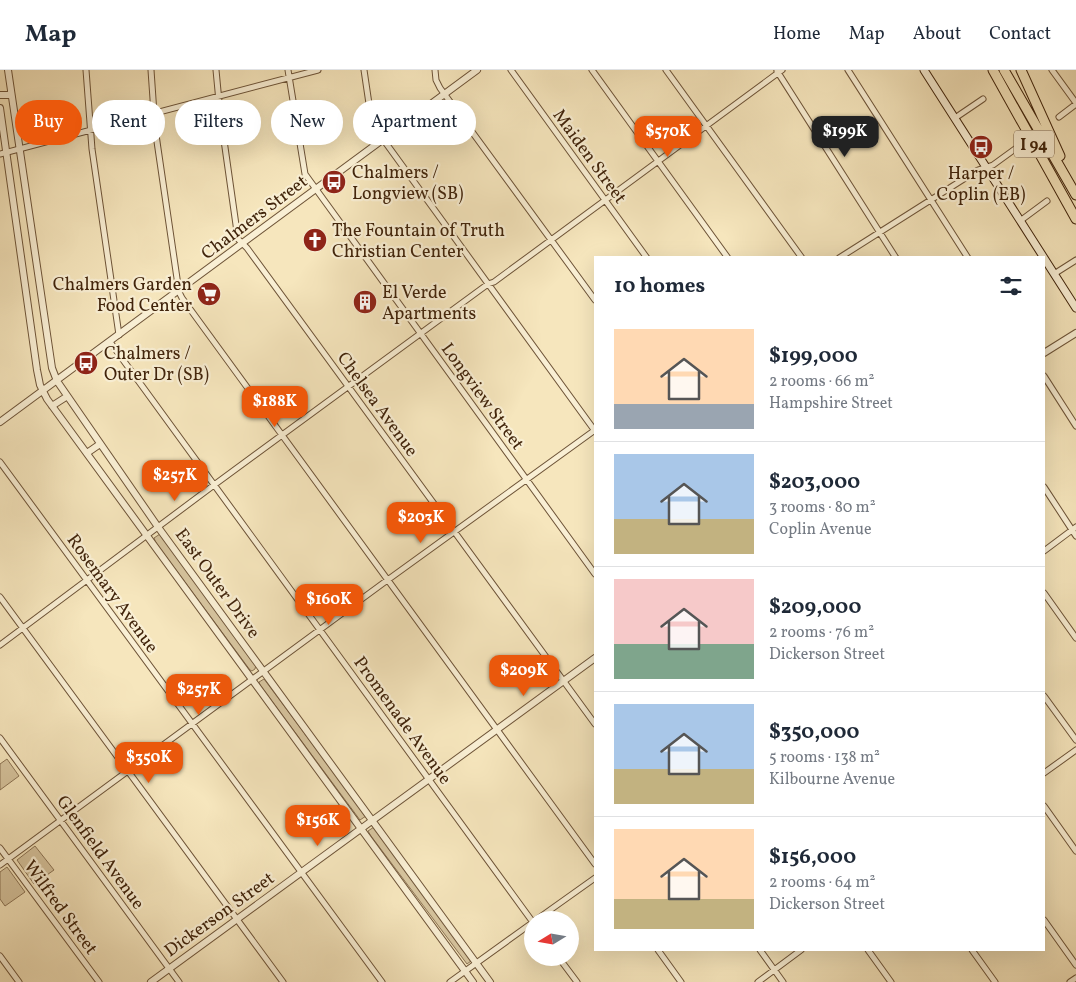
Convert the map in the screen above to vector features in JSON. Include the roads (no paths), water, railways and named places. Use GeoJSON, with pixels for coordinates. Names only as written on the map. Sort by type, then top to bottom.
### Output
{"type":"FeatureCollection","features":[{"type":"Feature","properties":{"kind":"highway","name":"I 94"},"geometry":{"type":"LineString","coordinates":[[993,70],[1076,219]]}},
{"type":"Feature","properties":{"kind":"highway","name":"I 94"},"geometry":{"type":"LineString","coordinates":[[1004,70],[1074,191]]}},
{"type":"Feature","properties":{"kind":"highway"},"geometry":{"type":"LineString","coordinates":[[1021,70],[1074,191]]}},
{"type":"Feature","properties":{"kind":"main road"},"geometry":{"type":"LineString","coordinates":[[924,70],[1042,256]]}},
{"type":"Feature","properties":{"kind":"main road"},"geometry":{"type":"LineString","coordinates":[[1045,260],[1076,308]]}},
{"type":"Feature","properties":{"kind":"street","name":"East Outer Drive"},"geometry":{"type":"LineString","coordinates":[[8,70],[52,368],[57,382],[66,398],[158,527],[490,982]]}},
{"type":"Feature","properties":{"kind":"street"},"geometry":{"type":"LineString","coordinates":[[86,70],[90,130],[120,335]]}},
{"type":"Feature","properties":{"kind":"street"},"geometry":{"type":"LineString","coordinates":[[151,70],[153,100]]}},
{"type":"Feature","properties":{"kind":"street","name":"Chelsea Avenue"},"geometry":{"type":"LineString","coordinates":[[216,70],[218,97],[238,239],[247,248],[594,723]]}},
{"type":"Feature","properties":{"kind":"street","name":"Longview Street"},"geometry":{"type":"LineString","coordinates":[[288,70],[303,171],[594,573]]}},
{"type":"Feature","properties":{"kind":"street"},"geometry":{"type":"LineString","coordinates":[[165,111],[318,70]]}},
{"type":"Feature","properties":{"kind":"street"},"geometry":{"type":"LineString","coordinates":[[364,70],[368,100]]}},
{"type":"Feature","properties":{"kind":"street"},"geometry":{"type":"LineString","coordinates":[[435,70],[438,84],[594,299]]}},
{"type":"Feature","properties":{"kind":"street","name":"Chalmers Street"},"geometry":{"type":"LineString","coordinates":[[437,100],[478,70]]}},
{"type":"Feature","properties":{"kind":"street","name":"Maiden Street"},"geometry":{"type":"LineString","coordinates":[[511,70],[645,256]]}},
{"type":"Feature","properties":{"kind":"street"},"geometry":{"type":"LineString","coordinates":[[592,70],[727,256]]}},
{"type":"Feature","properties":{"kind":"street"},"geometry":{"type":"LineString","coordinates":[[666,70],[801,256]]}},
{"type":"Feature","properties":{"kind":"street"},"geometry":{"type":"LineString","coordinates":[[848,70],[967,256]]}},
{"type":"Feature","properties":{"kind":"street"},"geometry":{"type":"LineString","coordinates":[[1052,70],[1076,104],[1059,117]]}},
{"type":"Feature","properties":{"kind":"street"},"geometry":{"type":"LineString","coordinates":[[0,645],[214,485],[488,284],[494,282],[779,71],[895,256]]}},
{"type":"Feature","properties":{"kind":"street"},"geometry":{"type":"LineString","coordinates":[[0,95],[10,95],[12,92]]}},
{"type":"Feature","properties":{"kind":"street"},"geometry":{"type":"LineString","coordinates":[[955,118],[983,99]]}},
{"type":"Feature","properties":{"kind":"street","name":"East Outer Drive"},"geometry":{"type":"LineString","coordinates":[[0,108],[3,153],[37,370],[43,390],[52,406],[473,982]]}},
{"type":"Feature","properties":{"kind":"street"},"geometry":{"type":"LineString","coordinates":[[3,153],[90,130]]}},
{"type":"Feature","properties":{"kind":"street"},"geometry":{"type":"LineString","coordinates":[[158,145],[179,292],[594,863]]}},
{"type":"Feature","properties":{"kind":"street","name":"Chalmers Street"},"geometry":{"type":"LineString","coordinates":[[0,422],[179,292],[375,145]]}},
{"type":"Feature","properties":{"kind":"street"},"geometry":{"type":"LineString","coordinates":[[387,145],[594,429]]}},
{"type":"Feature","properties":{"kind":"street"},"geometry":{"type":"LineString","coordinates":[[842,256],[978,170],[993,165],[1015,149]]}},
{"type":"Feature","properties":{"kind":"street"},"geometry":{"type":"LineString","coordinates":[[1020,221],[1047,201]]}},
{"type":"Feature","properties":{"kind":"street"},"geometry":{"type":"LineString","coordinates":[[1054,274],[1076,260]]}},
{"type":"Feature","properties":{"kind":"street"},"geometry":{"type":"LineString","coordinates":[[30,316],[44,314]]}},
{"type":"Feature","properties":{"kind":"street"},"geometry":{"type":"LineString","coordinates":[[1045,352],[1076,333]]}},
{"type":"Feature","properties":{"kind":"street","name":"Promenade Avenue"},"geometry":{"type":"LineString","coordinates":[[110,342],[527,911]]}},
{"type":"Feature","properties":{"kind":"street"},"geometry":{"type":"LineString","coordinates":[[37,370],[52,368]]}},
{"type":"Feature","properties":{"kind":"street"},"geometry":{"type":"LineString","coordinates":[[1045,378],[1076,426]]}},
{"type":"Feature","properties":{"kind":"street"},"geometry":{"type":"LineString","coordinates":[[52,406],[66,398]]}},
{"type":"Feature","properties":{"kind":"street"},"geometry":{"type":"LineString","coordinates":[[0,864],[594,431]]}},
{"type":"Feature","properties":{"kind":"street"},"geometry":{"type":"LineString","coordinates":[[87,454],[100,444]]}},
{"type":"Feature","properties":{"kind":"street","name":"Rosemary Avenue"},"geometry":{"type":"LineString","coordinates":[[0,462],[382,982]]}},
{"type":"Feature","properties":{"kind":"street"},"geometry":{"type":"LineString","coordinates":[[1045,488],[1074,528],[1076,536]]}},
{"type":"Feature","properties":{"kind":"street"},"geometry":{"type":"LineString","coordinates":[[1045,550],[1074,528]]}},
{"type":"Feature","properties":{"kind":"street"},"geometry":{"type":"LineString","coordinates":[[1045,594],[1076,638]]}},
{"type":"Feature","properties":{"kind":"street"},"geometry":{"type":"LineString","coordinates":[[0,597],[283,982]]}},
{"type":"Feature","properties":{"kind":"street","name":"Dickerson Street"},"geometry":{"type":"LineString","coordinates":[[151,982],[594,659]]}},
{"type":"Feature","properties":{"kind":"street"},"geometry":{"type":"LineString","coordinates":[[1045,697],[1076,740]]}},
{"type":"Feature","properties":{"kind":"street","name":"Glenfield Avenue"},"geometry":{"type":"LineString","coordinates":[[0,738],[179,982]]}},
{"type":"Feature","properties":{"kind":"street"},"geometry":{"type":"LineString","coordinates":[[1045,772],[1076,750]]}},
{"type":"Feature","properties":{"kind":"street"},"geometry":{"type":"LineString","coordinates":[[1045,807],[1076,851]]}},
{"type":"Feature","properties":{"kind":"street","name":"Wilfred Street"},"geometry":{"type":"LineString","coordinates":[[0,848],[99,982]]}},
{"type":"Feature","properties":{"kind":"street"},"geometry":{"type":"LineString","coordinates":[[548,911],[594,879]]}},
{"type":"Feature","properties":{"kind":"street"},"geometry":{"type":"LineString","coordinates":[[1045,921],[1076,965]]}},
{"type":"Feature","properties":{"kind":"street"},"geometry":{"type":"LineString","coordinates":[[450,982],[524,928]]}},
{"type":"Feature","properties":{"kind":"street"},"geometry":{"type":"LineString","coordinates":[[659,951],[681,982]]}},
{"type":"Feature","properties":{"kind":"street"},"geometry":{"type":"LineString","coordinates":[[761,951],[783,982]]}},
{"type":"Feature","properties":{"kind":"street"},"geometry":{"type":"LineString","coordinates":[[758,982],[800,951]]}},
{"type":"Feature","properties":{"kind":"street"},"geometry":{"type":"LineString","coordinates":[[869,951],[891,982]]}},
{"type":"Feature","properties":{"kind":"street"},"geometry":{"type":"LineString","coordinates":[[973,951],[995,982]]}},
{"type":"Feature","properties":{"kind":"street"},"geometry":{"type":"LineString","coordinates":[[0,956],[19,982]]}},
{"type":"Feature","properties":{"kind":"street"},"geometry":{"type":"LineString","coordinates":[[565,966],[577,982]]}},
{"type":"Feature","properties":{"kind":"street"},"geometry":{"type":"LineString","coordinates":[[1070,982],[1076,978]]}},
{"type":"Feature","properties":{"kind":"place","name":"Harper / Coplin (EB)"},"geometry":{"type":"Point","coordinates":[981,147]}},
{"type":"Feature","properties":{"kind":"place","name":"Chalmers / Longview (SB)"},"geometry":{"type":"Point","coordinates":[334,182]}},
{"type":"Feature","properties":{"kind":"place","name":"The Fountain of Truth Christian Center"},"geometry":{"type":"Point","coordinates":[315,240]}},
{"type":"Feature","properties":{"kind":"place","name":"Chalmers Garden Food Center"},"geometry":{"type":"Point","coordinates":[209,294]}},
{"type":"Feature","properties":{"kind":"place","name":"El Verde Apartments"},"geometry":{"type":"Point","coordinates":[365,302]}},
{"type":"Feature","properties":{"kind":"place","name":"Chalmers / Outer Dr (SB)"},"geometry":{"type":"Point","coordinates":[86,363]}}]}
